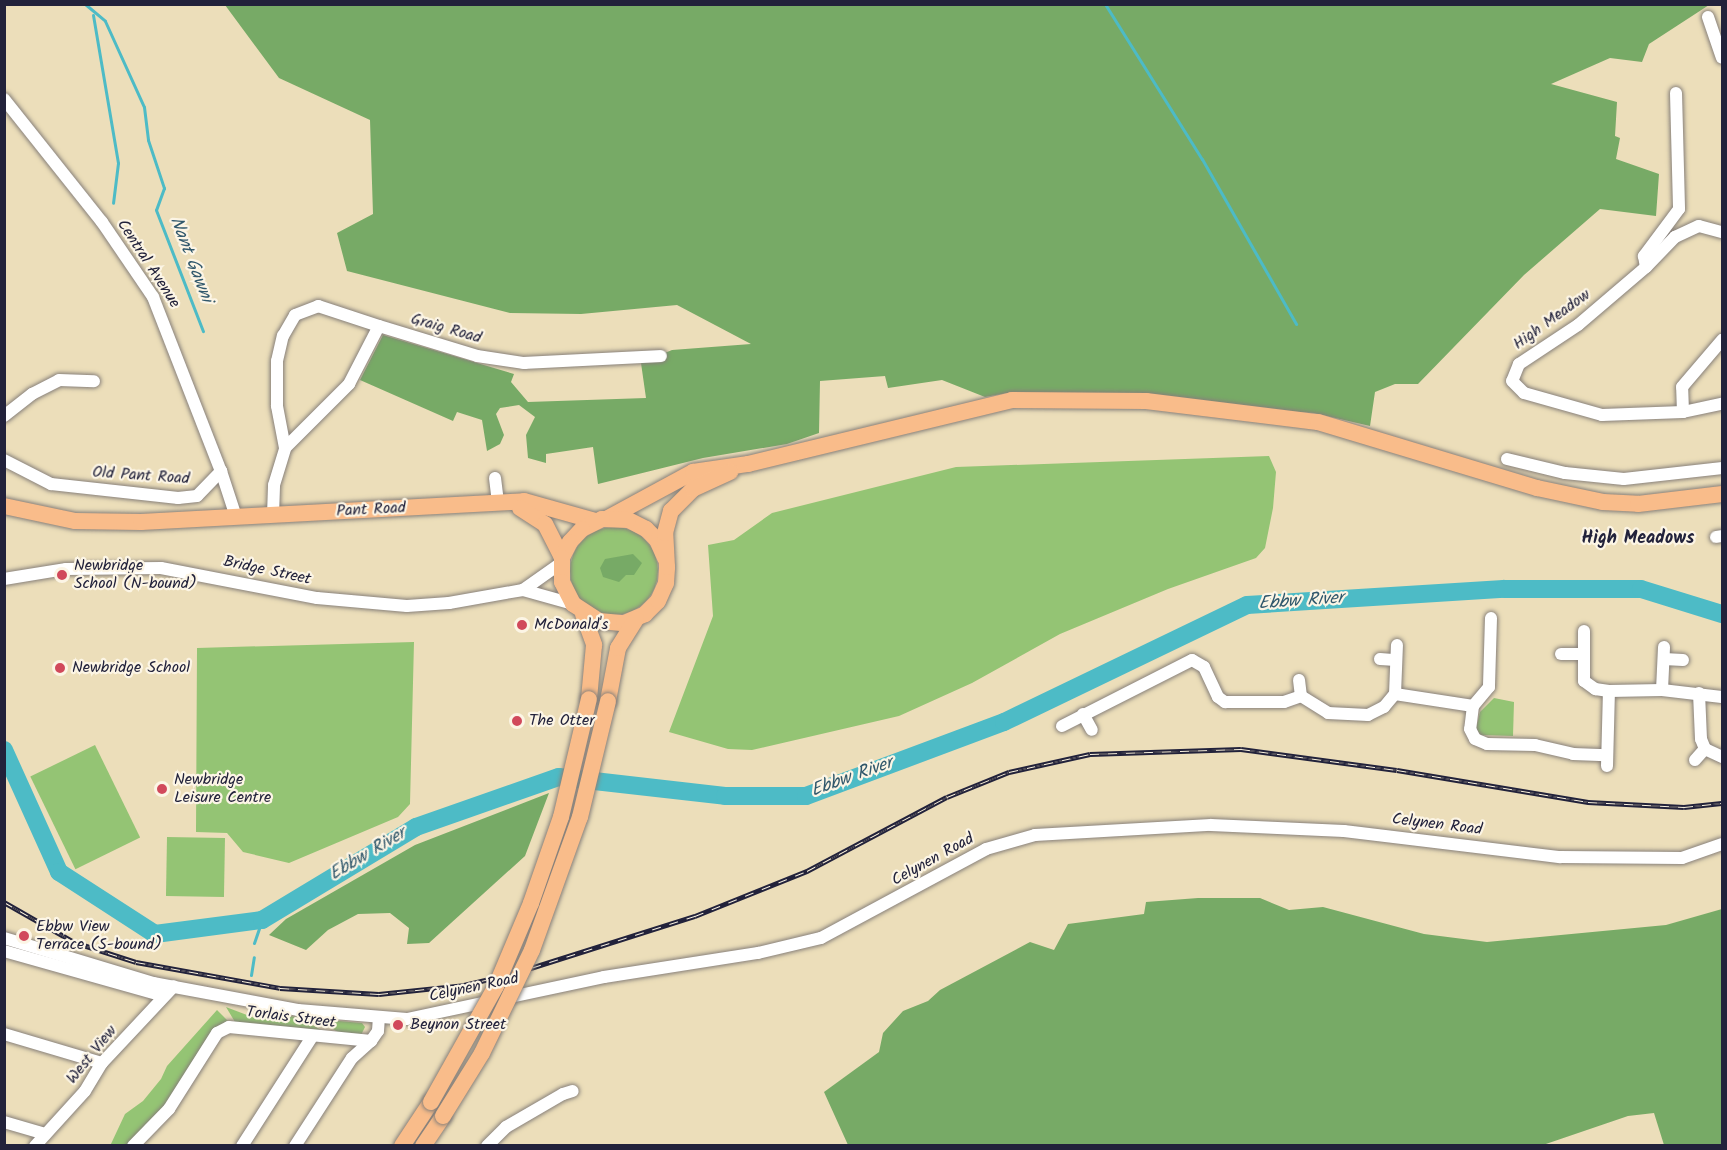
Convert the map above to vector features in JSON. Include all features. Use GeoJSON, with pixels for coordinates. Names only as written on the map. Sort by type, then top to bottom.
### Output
{"type":"FeatureCollection","features":[{"type":"Feature","properties":{"kind":"main road"},"geometry":{"type":"LineString","coordinates":[[402,1146],[431,1102],[496,986],[531,903],[564,807],[589,699],[594,645],[578,609],[562,582],[562,561],[576,534],[688,474],[748,464],[1012,400],[1146,401],[1318,422],[1570,497],[1638,504],[1722,494]]}},
{"type":"Feature","properties":{"kind":"main road"},"geometry":{"type":"LineString","coordinates":[[423,1146],[482,1053],[532,950],[577,828],[608,701],[618,648],[636,619],[652,608],[663,592],[666,525],[676,504],[693,489],[748,464]]}},
{"type":"Feature","properties":{"kind":"main road","name":"Pant Road"},"geometry":{"type":"LineString","coordinates":[[4,506],[75,521],[236,517],[524,501],[602,519]]}},
{"type":"Feature","properties":{"kind":"main road","name":"Pant Road"},"geometry":{"type":"LineString","coordinates":[[502,502],[531,513],[545,524],[562,561]]}},
{"type":"Feature","properties":{"kind":"main road"},"geometry":{"type":"LineString","coordinates":[[602,519],[628,520],[646,529],[657,540],[665,558]]}},
{"type":"Feature","properties":{"kind":"main road"},"geometry":{"type":"LineString","coordinates":[[578,609],[606,623],[636,619]]}},
{"type":"Feature","properties":{"kind":"street"},"geometry":{"type":"LineString","coordinates":[[1708,16],[1722,57]]}},
{"type":"Feature","properties":{"kind":"street","name":"High Meadow"},"geometry":{"type":"LineString","coordinates":[[1646,267],[1644,256],[1679,209],[1676,93]]}},
{"type":"Feature","properties":{"kind":"street","name":"Central Avenue"},"geometry":{"type":"LineString","coordinates":[[4,99],[102,222],[153,297],[221,471]]}},
{"type":"Feature","properties":{"kind":"street","name":"High Meadow"},"geometry":{"type":"LineString","coordinates":[[1722,232],[1699,226],[1675,237],[1646,267],[1578,326],[1519,364],[1512,381],[1524,393],[1602,416],[1683,412],[1722,404]]}},
{"type":"Feature","properties":{"kind":"street","name":"Graig Road"},"geometry":{"type":"LineString","coordinates":[[285,448],[277,406],[277,361],[283,336],[295,315],[318,306],[477,356],[524,363],[661,356]]}},
{"type":"Feature","properties":{"kind":"street"},"geometry":{"type":"LineString","coordinates":[[273,515],[274,485],[285,448],[349,384],[379,326]]}},
{"type":"Feature","properties":{"kind":"street"},"geometry":{"type":"LineString","coordinates":[[1683,412],[1682,387],[1722,340]]}},
{"type":"Feature","properties":{"kind":"street"},"geometry":{"type":"LineString","coordinates":[[4,416],[32,394],[59,381],[94,381]]}},
{"type":"Feature","properties":{"kind":"street"},"geometry":{"type":"LineString","coordinates":[[1507,459],[1565,473],[1624,479],[1722,468]]}},
{"type":"Feature","properties":{"kind":"street","name":"Old Pant Road"},"geometry":{"type":"LineString","coordinates":[[4,460],[51,484],[178,498],[196,496],[221,471]]}},
{"type":"Feature","properties":{"kind":"street"},"geometry":{"type":"LineString","coordinates":[[221,471],[236,517]]}},
{"type":"Feature","properties":{"kind":"street"},"geometry":{"type":"LineString","coordinates":[[495,478],[502,502]]}},
{"type":"Feature","properties":{"kind":"street","name":"Bridge Street"},"geometry":{"type":"LineString","coordinates":[[4,579],[66,569],[153,567],[318,598],[407,606],[523,590],[545,578],[562,561]]}},
{"type":"Feature","properties":{"kind":"street","name":"Bridge Street"},"geometry":{"type":"LineString","coordinates":[[523,590],[578,609]]}},
{"type":"Feature","properties":{"kind":"street"},"geometry":{"type":"LineString","coordinates":[[1491,618],[1489,687],[1473,706],[1470,729],[1476,739],[1487,744],[1535,745],[1607,761],[1609,691]]}},
{"type":"Feature","properties":{"kind":"street"},"geometry":{"type":"LineString","coordinates":[[1584,631],[1584,681],[1595,689],[1662,690],[1722,697]]}},
{"type":"Feature","properties":{"kind":"street"},"geometry":{"type":"LineString","coordinates":[[1062,726],[1192,660],[1204,667],[1218,697],[1225,702],[1265,704],[1301,696],[1328,713],[1368,715],[1384,707],[1395,694],[1397,645]]}},
{"type":"Feature","properties":{"kind":"street"},"geometry":{"type":"LineString","coordinates":[[1662,690],[1664,653],[1683,660]]}},
{"type":"Feature","properties":{"kind":"street"},"geometry":{"type":"LineString","coordinates":[[1561,654],[1584,654]]}},
{"type":"Feature","properties":{"kind":"street"},"geometry":{"type":"LineString","coordinates":[[1380,659],[1396,660]]}},
{"type":"Feature","properties":{"kind":"street"},"geometry":{"type":"LineString","coordinates":[[1299,680],[1301,696]]}},
{"type":"Feature","properties":{"kind":"street"},"geometry":{"type":"LineString","coordinates":[[1700,693],[1699,727],[1705,749],[1722,757]]}},
{"type":"Feature","properties":{"kind":"street"},"geometry":{"type":"LineString","coordinates":[[1395,694],[1473,706]]}},
{"type":"Feature","properties":{"kind":"street"},"geometry":{"type":"LineString","coordinates":[[1083,714],[1092,730]]}},
{"type":"Feature","properties":{"kind":"street"},"geometry":{"type":"LineString","coordinates":[[1695,760],[1705,749]]}},
{"type":"Feature","properties":{"kind":"street","name":"Celynen Road"},"geometry":{"type":"LineString","coordinates":[[4,938],[115,973],[174,986],[298,1010],[379,1018],[406,1018],[604,977],[758,953],[821,938],[986,849],[1035,835],[1211,825],[1344,831],[1560,857],[1682,858],[1722,844]]}},
{"type":"Feature","properties":{"kind":"street"},"geometry":{"type":"LineString","coordinates":[[4,951],[164,996]]}},
{"type":"Feature","properties":{"kind":"street","name":"West View"},"geometry":{"type":"LineString","coordinates":[[35,1146],[85,1091],[102,1063],[174,986]]}},
{"type":"Feature","properties":{"kind":"street"},"geometry":{"type":"LineString","coordinates":[[295,1146],[352,1058],[378,1031],[379,1018]]}},
{"type":"Feature","properties":{"kind":"street","name":"Torlais Street"},"geometry":{"type":"LineString","coordinates":[[133,1146],[169,1109],[218,1033],[229,1027],[370,1041]]}},
{"type":"Feature","properties":{"kind":"street"},"geometry":{"type":"LineString","coordinates":[[4,1034],[102,1063]]}},
{"type":"Feature","properties":{"kind":"street"},"geometry":{"type":"LineString","coordinates":[[242,1146],[312,1037]]}},
{"type":"Feature","properties":{"kind":"street"},"geometry":{"type":"LineString","coordinates":[[487,1146],[506,1127],[563,1094],[573,1091]]}},
{"type":"Feature","properties":{"kind":"street"},"geometry":{"type":"LineString","coordinates":[[4,1122],[45,1134]]}},
{"type":"Feature","properties":{"kind":"green space"},"geometry":{"type":"Polygon","coordinates":[[[225,5],[1709,5],[1649,44],[1642,62],[1610,58],[1551,84],[1617,102],[1615,136],[1620,138],[1616,159],[1659,174],[1656,216],[1600,209],[1524,275],[1418,384],[1395,384],[1375,392],[1370,426],[1314,413],[1013,392],[985,397],[942,380],[888,388],[885,376],[820,381],[819,433],[787,444],[703,458],[598,484],[593,447],[546,454],[546,463],[528,458],[526,435],[535,417],[519,405],[500,408],[496,414],[504,435],[500,444],[487,451],[482,420],[457,412],[453,421],[360,380],[383,335],[514,374],[511,382],[528,402],[646,398],[641,363],[672,350],[751,344],[677,305],[581,314],[510,313],[347,271],[337,233],[373,214],[370,120],[279,78],[225,5]]]}},
{"type":"Feature","properties":{"kind":"green space"},"geometry":{"type":"Polygon","coordinates":[[[1269,456],[1276,472],[1273,508],[1265,548],[1256,558],[1168,589],[1060,634],[972,683],[899,716],[752,750],[728,749],[669,732],[713,616],[708,545],[734,540],[772,513],[956,467],[1269,456]]]}},
{"type":"Feature","properties":{"kind":"green space"},"geometry":{"type":"Polygon","coordinates":[[[614,527],[631,531],[645,540],[654,554],[658,571],[654,588],[645,602],[631,611],[614,615],[597,611],[583,602],[574,588],[570,571],[574,554],[583,540],[597,531],[614,527]]]}},
{"type":"Feature","properties":{"kind":"green space"},"geometry":{"type":"Polygon","coordinates":[[[633,554],[642,563],[634,575],[626,575],[619,582],[603,577],[600,568],[605,559],[633,554]]]}},
{"type":"Feature","properties":{"kind":"green space"},"geometry":{"type":"Polygon","coordinates":[[[414,642],[410,804],[398,817],[289,863],[243,852],[227,833],[196,832],[197,648],[414,642]]]}},
{"type":"Feature","properties":{"kind":"green space"},"geometry":{"type":"Polygon","coordinates":[[[1494,698],[1514,702],[1513,736],[1481,735],[1476,729],[1480,712],[1494,698]]]}},
{"type":"Feature","properties":{"kind":"green space"},"geometry":{"type":"Polygon","coordinates":[[[95,745],[140,838],[75,869],[30,777],[95,745]]]}},
{"type":"Feature","properties":{"kind":"green space"},"geometry":{"type":"Polygon","coordinates":[[[549,793],[525,856],[429,943],[407,944],[409,928],[390,913],[358,914],[328,930],[306,950],[269,935],[286,919],[415,845],[549,793]]]}},
{"type":"Feature","properties":{"kind":"green space"},"geometry":{"type":"Polygon","coordinates":[[[167,837],[225,838],[224,897],[166,896],[167,837]]]}},
{"type":"Feature","properties":{"kind":"green space"},"geometry":{"type":"Polygon","coordinates":[[[1198,898],[1260,898],[1289,910],[1323,907],[1424,934],[1487,942],[1666,925],[1722,909],[1722,1145],[1664,1145],[1654,1113],[1628,1116],[1540,1146],[848,1145],[824,1092],[879,1052],[883,1033],[903,1011],[928,1001],[940,990],[1030,942],[1054,950],[1068,924],[1144,914],[1146,902],[1198,898]]]}},
{"type":"Feature","properties":{"kind":"green space"},"geometry":{"type":"Polygon","coordinates":[[[226,1007],[260,1020],[261,1013],[298,1017],[330,1035],[235,1022],[226,1007]]]}},
{"type":"Feature","properties":{"kind":"green space"},"geometry":{"type":"Polygon","coordinates":[[[217,1010],[229,1022],[167,1106],[127,1145],[110,1146],[125,1114],[143,1101],[161,1079],[167,1066],[217,1010]]]}},
{"type":"Feature","properties":{"kind":"green space"},"geometry":{"type":"Polygon","coordinates":[[[316,1019],[362,1023],[365,1027],[361,1035],[343,1035],[316,1019]]]}},
{"type":"Feature","properties":{"kind":"waterway","name":"Nant Gawni"},"geometry":{"type":"LineString","coordinates":[[85,4],[105,21],[144,107],[148,140],[164,188],[156,210],[203,331]]}},
{"type":"Feature","properties":{"kind":"waterway"},"geometry":{"type":"LineString","coordinates":[[1105,4],[1202,159],[1296,324]]}},
{"type":"Feature","properties":{"kind":"waterway"},"geometry":{"type":"LineString","coordinates":[[93,15],[118,163],[113,203]]}},
{"type":"Feature","properties":{"kind":"waterway","name":"Ebbw River"},"geometry":{"type":"LineString","coordinates":[[4,750],[59,872],[155,934],[262,920],[416,827],[559,777],[725,796],[806,796],[1004,722],[1247,605],[1504,589],[1641,589],[1722,614]]}},
{"type":"Feature","properties":{"kind":"waterway"},"geometry":{"type":"LineString","coordinates":[[254,943],[262,920]]}},
{"type":"Feature","properties":{"kind":"waterway"},"geometry":{"type":"LineString","coordinates":[[251,975],[254,957]]}},
{"type":"Feature","properties":{"kind":"railway"},"geometry":{"type":"LineString","coordinates":[[4,902],[74,942],[136,962],[280,988],[379,994],[464,985],[515,973],[695,916],[807,871],[947,797],[1009,772],[1090,754],[1241,749],[1397,770],[1588,802],[1684,807],[1722,803]]}},
{"type":"Feature","properties":{"kind":"place","name":"Newbridge School (N-bound)"},"geometry":{"type":"Point","coordinates":[62,575]}},
{"type":"Feature","properties":{"kind":"place","name":"McDonald's"},"geometry":{"type":"Point","coordinates":[522,625]}},
{"type":"Feature","properties":{"kind":"place","name":"Newbridge School"},"geometry":{"type":"Point","coordinates":[60,668]}},
{"type":"Feature","properties":{"kind":"place","name":"The Otter"},"geometry":{"type":"Point","coordinates":[517,721]}},
{"type":"Feature","properties":{"kind":"place","name":"Newbridge Leisure Centre"},"geometry":{"type":"Point","coordinates":[162,789]}},
{"type":"Feature","properties":{"kind":"place","name":"Ebbw View Terrace (S-bound)"},"geometry":{"type":"Point","coordinates":[24,936]}},
{"type":"Feature","properties":{"kind":"place","name":"Beynon Street"},"geometry":{"type":"Point","coordinates":[398,1025]}},
{"type":"Feature","properties":{"kind":"district","name":"High Meadows"},"geometry":{"type":"Point","coordinates":[1638,539]}}]}
